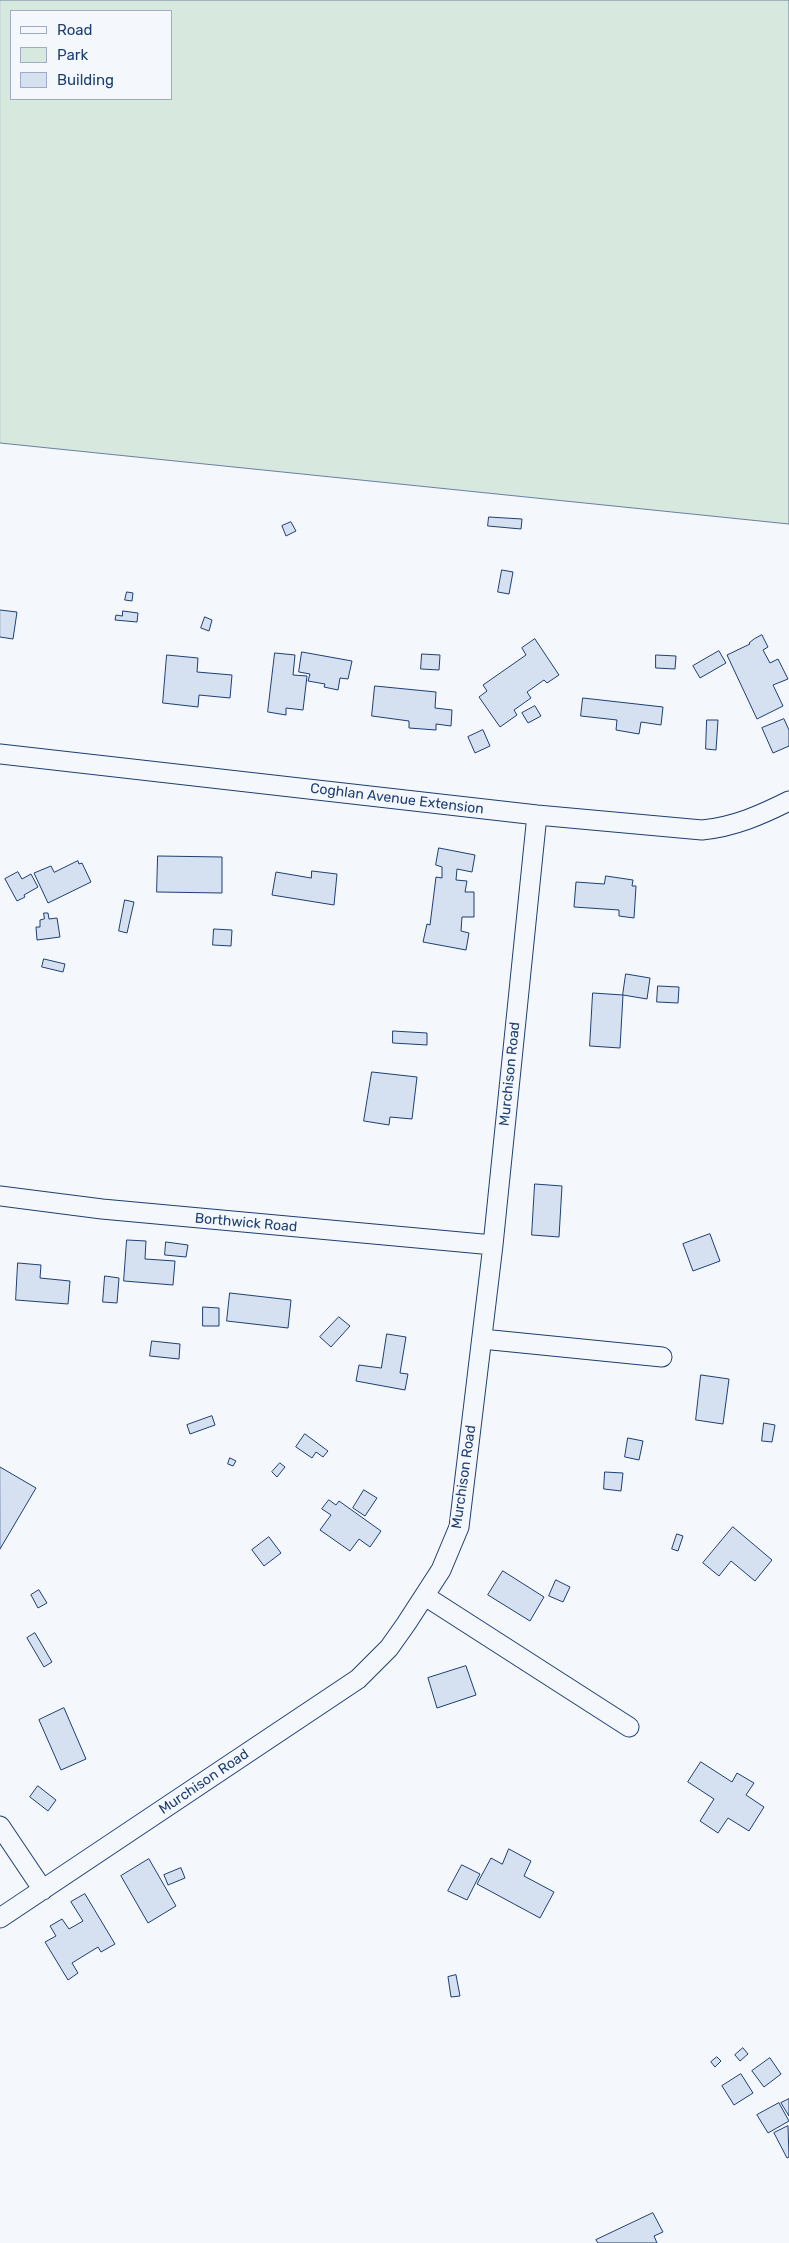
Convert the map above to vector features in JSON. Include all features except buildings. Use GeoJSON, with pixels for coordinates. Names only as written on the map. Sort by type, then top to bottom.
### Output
{"type":"FeatureCollection","features":[{"type":"Feature","properties":{"kind":"street","name":"Coghlan Avenue Extension"},"geometry":{"type":"LineString","coordinates":[[0,754],[537,816],[702,830],[722,828],[743,822],[789,801]]}},
{"type":"Feature","properties":{"kind":"street","name":"Murchison Road"},"geometry":{"type":"LineString","coordinates":[[0,1918],[358,1679],[389,1648],[441,1570],[459,1527],[493,1246],[537,816]]}},
{"type":"Feature","properties":{"kind":"street","name":"Borthwick Road"},"geometry":{"type":"LineString","coordinates":[[0,1196],[111,1210],[493,1246]]}},
{"type":"Feature","properties":{"kind":"street"},"geometry":{"type":"LineString","coordinates":[[482,1339],[662,1357]]}},
{"type":"Feature","properties":{"kind":"street"},"geometry":{"type":"LineString","coordinates":[[425,1596],[629,1727]]}},
{"type":"Feature","properties":{"kind":"street"},"geometry":{"type":"LineString","coordinates":[[0,1826],[43,1890]]}},
{"type":"Feature","properties":{"kind":"green space"},"geometry":{"type":"Polygon","coordinates":[[[0,0],[789,0],[789,524],[0,443],[0,0]]]}}]}
